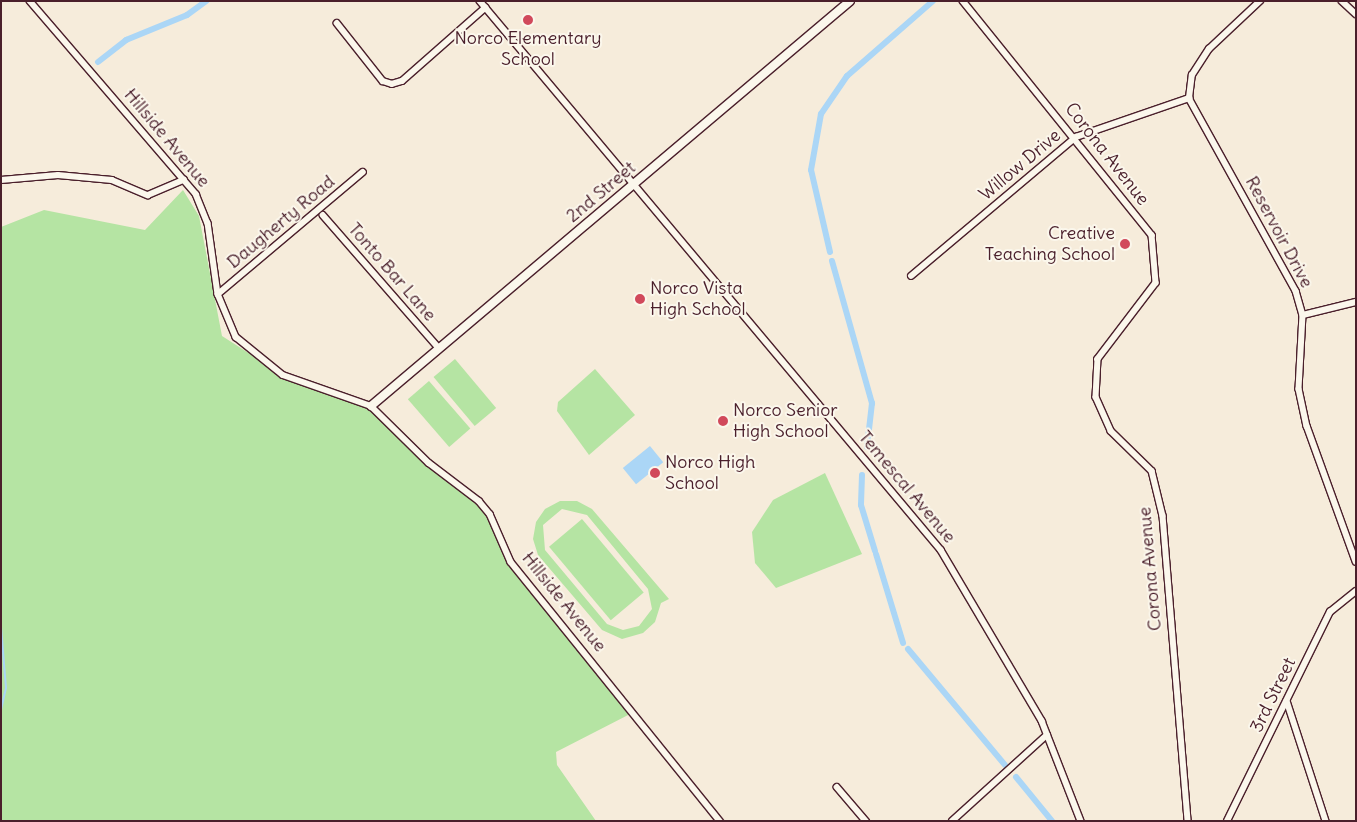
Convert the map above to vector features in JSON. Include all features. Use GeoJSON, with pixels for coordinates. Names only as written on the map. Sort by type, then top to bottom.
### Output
{"type":"FeatureCollection","features":[{"type":"Feature","properties":{"kind":"street","name":"Hillside Avenue"},"geometry":{"type":"LineString","coordinates":[[30,1],[184,180],[204,208],[218,294],[236,337],[263,363],[283,374],[371,406],[429,463],[479,501],[490,514],[511,562],[720,821]]}},
{"type":"Feature","properties":{"kind":"street","name":"Temescal Avenue"},"geometry":{"type":"LineString","coordinates":[[480,1],[941,550],[1048,735],[1081,821]]}},
{"type":"Feature","properties":{"kind":"street","name":"2nd Street"},"geometry":{"type":"LineString","coordinates":[[371,406],[850,1]]}},
{"type":"Feature","properties":{"kind":"street","name":"Corona Avenue"},"geometry":{"type":"LineString","coordinates":[[963,1],[1076,137],[1152,235],[1156,283],[1098,359],[1096,397],[1111,431],[1152,471],[1163,516],[1188,821]]}},
{"type":"Feature","properties":{"kind":"street"},"geometry":{"type":"LineString","coordinates":[[1189,98],[1192,75],[1209,49],[1260,1]]}},
{"type":"Feature","properties":{"kind":"street"},"geometry":{"type":"LineString","coordinates":[[1342,1],[1356,14]]}},
{"type":"Feature","properties":{"kind":"street"},"geometry":{"type":"LineString","coordinates":[[337,23],[383,81],[392,84],[402,81],[485,8]]}},
{"type":"Feature","properties":{"kind":"street","name":"Willow Drive"},"geometry":{"type":"LineString","coordinates":[[911,276],[1076,137],[1189,98]]}},
{"type":"Feature","properties":{"kind":"street","name":"Reservoir Drive"},"geometry":{"type":"LineString","coordinates":[[1189,98],[1296,291],[1303,315],[1299,389],[1307,426],[1356,561]]}},
{"type":"Feature","properties":{"kind":"street","name":"Daugherty Road"},"geometry":{"type":"LineString","coordinates":[[218,294],[363,172]]}},
{"type":"Feature","properties":{"kind":"street"},"geometry":{"type":"LineString","coordinates":[[1,180],[58,175],[112,180],[148,195],[184,180]]}},
{"type":"Feature","properties":{"kind":"street","name":"Tonto Bar Lane"},"geometry":{"type":"LineString","coordinates":[[323,215],[439,348]]}},
{"type":"Feature","properties":{"kind":"street"},"geometry":{"type":"LineString","coordinates":[[1303,315],[1356,302]]}},
{"type":"Feature","properties":{"kind":"street","name":"3rd Street"},"geometry":{"type":"LineString","coordinates":[[1227,821],[1330,612],[1356,591]]}},
{"type":"Feature","properties":{"kind":"street"},"geometry":{"type":"LineString","coordinates":[[1287,702],[1326,821]]}},
{"type":"Feature","properties":{"kind":"street"},"geometry":{"type":"LineString","coordinates":[[952,821],[1048,735]]}},
{"type":"Feature","properties":{"kind":"street"},"geometry":{"type":"LineString","coordinates":[[837,787],[866,821]]}},
{"type":"Feature","properties":{"kind":"green space"},"geometry":{"type":"Polygon","coordinates":[[[183,190],[199,216],[222,336],[283,375],[371,406],[429,463],[464,487],[490,514],[511,562],[634,712],[556,752],[557,765],[596,821],[1,821],[1,227],[44,210],[145,230],[183,190]]]}},
{"type":"Feature","properties":{"kind":"green space"},"geometry":{"type":"Polygon","coordinates":[[[455,359],[496,408],[475,426],[434,377],[455,359]]]}},
{"type":"Feature","properties":{"kind":"green space"},"geometry":{"type":"Polygon","coordinates":[[[595,369],[635,415],[589,455],[557,411],[558,402],[595,369]]]}},
{"type":"Feature","properties":{"kind":"green space"},"geometry":{"type":"Polygon","coordinates":[[[429,381],[470,429],[449,447],[408,399],[429,381]]]}},
{"type":"Feature","properties":{"kind":"green space"},"geometry":{"type":"Polygon","coordinates":[[[825,473],[862,554],[776,588],[755,563],[752,532],[773,500],[825,473]]]}},
{"type":"Feature","properties":{"kind":"green space"},"geometry":{"type":"Polygon","coordinates":[[[560,501],[577,501],[592,509],[669,599],[661,603],[655,622],[643,633],[622,639],[602,630],[538,555],[533,539],[536,522],[545,509],[560,501]],[[562,509],[543,525],[545,550],[607,624],[623,630],[639,626],[652,609],[648,589],[587,515],[562,509]]]}},
{"type":"Feature","properties":{"kind":"green space"},"geometry":{"type":"Polygon","coordinates":[[[582,519],[644,593],[611,620],[549,547],[582,519]]]}},
{"type":"Feature","properties":{"kind":"water"},"geometry":{"type":"Polygon","coordinates":[[[650,446],[663,462],[636,484],[623,468],[650,446]]]}},
{"type":"Feature","properties":{"kind":"waterway"},"geometry":{"type":"LineString","coordinates":[[98,62],[126,40],[187,15],[206,1]]}},
{"type":"Feature","properties":{"kind":"waterway"},"geometry":{"type":"LineString","coordinates":[[830,252],[811,170],[821,114],[847,76],[933,1]]}},
{"type":"Feature","properties":{"kind":"waterway"},"geometry":{"type":"LineString","coordinates":[[832,261],[872,403],[867,447]]}},
{"type":"Feature","properties":{"kind":"waterway"},"geometry":{"type":"LineString","coordinates":[[862,475],[861,505],[875,551]]}},
{"type":"Feature","properties":{"kind":"waterway"},"geometry":{"type":"LineString","coordinates":[[876,554],[903,643]]}},
{"type":"Feature","properties":{"kind":"waterway"},"geometry":{"type":"LineString","coordinates":[[1,627],[6,688],[1,710]]}},
{"type":"Feature","properties":{"kind":"waterway"},"geometry":{"type":"LineString","coordinates":[[908,649],[1005,765]]}},
{"type":"Feature","properties":{"kind":"waterway"},"geometry":{"type":"LineString","coordinates":[[1016,777],[1052,821]]}},
{"type":"Feature","properties":{"kind":"place","name":"Norco Elementary School"},"geometry":{"type":"Point","coordinates":[528,20]}},
{"type":"Feature","properties":{"kind":"place","name":"Creative Teaching School"},"geometry":{"type":"Point","coordinates":[1125,244]}},
{"type":"Feature","properties":{"kind":"place","name":"Norco Vista High School"},"geometry":{"type":"Point","coordinates":[640,299]}},
{"type":"Feature","properties":{"kind":"place","name":"Norco Senior High School"},"geometry":{"type":"Point","coordinates":[723,421]}},
{"type":"Feature","properties":{"kind":"place","name":"Norco High School"},"geometry":{"type":"Point","coordinates":[655,473]}}]}
